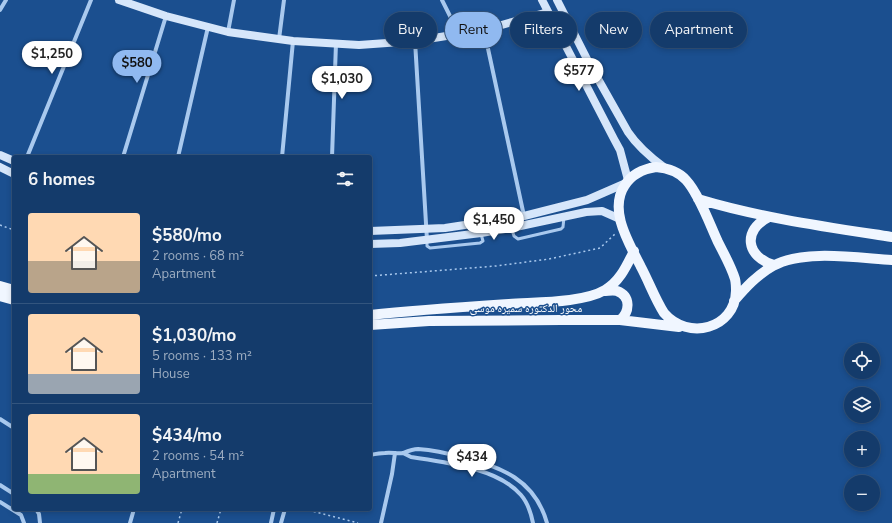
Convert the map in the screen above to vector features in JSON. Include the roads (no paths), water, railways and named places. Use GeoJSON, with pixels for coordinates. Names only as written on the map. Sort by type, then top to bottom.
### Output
{"type":"FeatureCollection","features":[{"type":"Feature","properties":{"kind":"main road"},"geometry":{"type":"LineString","coordinates":[[682,327],[672,321],[664,313],[634,252],[620,219],[618,200],[622,188],[636,173],[646,169],[666,168],[678,173],[691,186],[735,278],[736,290],[734,301]]}},
{"type":"Feature","properties":{"kind":"main road"},"geometry":{"type":"LineString","coordinates":[[698,199],[740,211],[769,217],[892,237]]}},
{"type":"Feature","properties":{"kind":"main road"},"geometry":{"type":"LineString","coordinates":[[769,217],[761,221],[755,227],[751,234],[751,243],[753,251],[758,258],[774,265]]}},
{"type":"Feature","properties":{"kind":"main road","name":"محور الدكتوره سميره موسى"},"geometry":{"type":"LineString","coordinates":[[372,315],[561,300],[592,295],[615,283],[634,252]]}},
{"type":"Feature","properties":{"kind":"main road"},"geometry":{"type":"LineString","coordinates":[[734,301],[753,280],[774,265],[798,258],[831,256],[892,260]]}},
{"type":"Feature","properties":{"kind":"main road"},"geometry":{"type":"LineString","coordinates":[[0,286],[12,289]]}},
{"type":"Feature","properties":{"kind":"main road"},"geometry":{"type":"LineString","coordinates":[[604,290],[615,290],[626,298],[628,311],[620,320]]}},
{"type":"Feature","properties":{"kind":"main road"},"geometry":{"type":"LineString","coordinates":[[0,296],[12,299]]}},
{"type":"Feature","properties":{"kind":"main road","name":"محور الدكتوره سميره موسى"},"geometry":{"type":"LineString","coordinates":[[372,325],[472,320],[620,320],[700,329],[713,325],[724,318],[734,301]]}},
{"type":"Feature","properties":{"kind":"street"},"geometry":{"type":"LineString","coordinates":[[0,10],[6,0]]}},
{"type":"Feature","properties":{"kind":"street"},"geometry":{"type":"LineString","coordinates":[[28,155],[91,0]]}},
{"type":"Feature","properties":{"kind":"street"},"geometry":{"type":"LineString","coordinates":[[119,0],[166,16],[228,32],[279,40],[359,45],[384,43]]}},
{"type":"Feature","properties":{"kind":"street"},"geometry":{"type":"LineString","coordinates":[[228,32],[234,0]]}},
{"type":"Feature","properties":{"kind":"street"},"geometry":{"type":"LineString","coordinates":[[279,40],[284,0]]}},
{"type":"Feature","properties":{"kind":"street"},"geometry":{"type":"LineString","coordinates":[[442,0],[448,12]]}},
{"type":"Feature","properties":{"kind":"street"},"geometry":{"type":"LineString","coordinates":[[542,0],[548,12]]}},
{"type":"Feature","properties":{"kind":"street"},"geometry":{"type":"LineString","coordinates":[[557,0],[589,63],[634,140],[648,156],[666,168]]}},
{"type":"Feature","properties":{"kind":"street"},"geometry":{"type":"LineString","coordinates":[[124,155],[166,16]]}},
{"type":"Feature","properties":{"kind":"street"},"geometry":{"type":"LineString","coordinates":[[178,155],[208,27]]}},
{"type":"Feature","properties":{"kind":"street"},"geometry":{"type":"LineString","coordinates":[[282,155],[293,41]]}},
{"type":"Feature","properties":{"kind":"street"},"geometry":{"type":"LineString","coordinates":[[332,155],[336,43]]}},
{"type":"Feature","properties":{"kind":"street"},"geometry":{"type":"LineString","coordinates":[[415,48],[427,240]]}},
{"type":"Feature","properties":{"kind":"street"},"geometry":{"type":"LineString","coordinates":[[488,48],[524,216]]}},
{"type":"Feature","properties":{"kind":"street"},"geometry":{"type":"LineString","coordinates":[[372,231],[469,225],[524,216],[587,200],[627,182],[620,150],[567,48]]}},
{"type":"Feature","properties":{"kind":"street"},"geometry":{"type":"LineString","coordinates":[[578,69],[589,63]]}},
{"type":"Feature","properties":{"kind":"street"},"geometry":{"type":"LineString","coordinates":[[0,155],[12,160]]}},
{"type":"Feature","properties":{"kind":"street"},"geometry":{"type":"LineString","coordinates":[[0,167],[12,173]]}},
{"type":"Feature","properties":{"kind":"street"},"geometry":{"type":"LineString","coordinates":[[372,244],[427,240],[481,233],[586,212],[602,212],[620,219]]}},
{"type":"Feature","properties":{"kind":"street"},"geometry":{"type":"LineString","coordinates":[[0,419],[12,427]]}},
{"type":"Feature","properties":{"kind":"street"},"geometry":{"type":"LineString","coordinates":[[372,455],[403,453],[418,449],[460,456],[487,463],[504,470],[525,485],[536,498],[544,511],[547,523]]}},
{"type":"Feature","properties":{"kind":"street"},"geometry":{"type":"LineString","coordinates":[[381,523],[395,453]]}},
{"type":"Feature","properties":{"kind":"street"},"geometry":{"type":"LineString","coordinates":[[403,453],[411,457],[458,466],[492,475],[515,489],[521,495],[529,509],[533,523]]}},
{"type":"Feature","properties":{"kind":"street"},"geometry":{"type":"LineString","coordinates":[[458,466],[460,456]]}},
{"type":"Feature","properties":{"kind":"street"},"geometry":{"type":"LineString","coordinates":[[0,485],[12,493]]}},
{"type":"Feature","properties":{"kind":"street"},"geometry":{"type":"LineString","coordinates":[[0,502],[12,509]]}},
{"type":"Feature","properties":{"kind":"street"},"geometry":{"type":"LineString","coordinates":[[15,511],[21,515],[24,523]]}},
{"type":"Feature","properties":{"kind":"street"},"geometry":{"type":"LineString","coordinates":[[37,511],[40,523]]}},
{"type":"Feature","properties":{"kind":"street"},"geometry":{"type":"LineString","coordinates":[[130,523],[133,511]]}},
{"type":"Feature","properties":{"kind":"street"},"geometry":{"type":"LineString","coordinates":[[271,523],[274,511]]}},
{"type":"Feature","properties":{"kind":"street"},"geometry":{"type":"LineString","coordinates":[[282,523],[285,511]]}},
{"type":"Feature","properties":{"kind":"lane"},"geometry":{"type":"LineString","coordinates":[[511,228],[515,237],[520,238],[561,229],[563,227],[564,217]]}}]}
